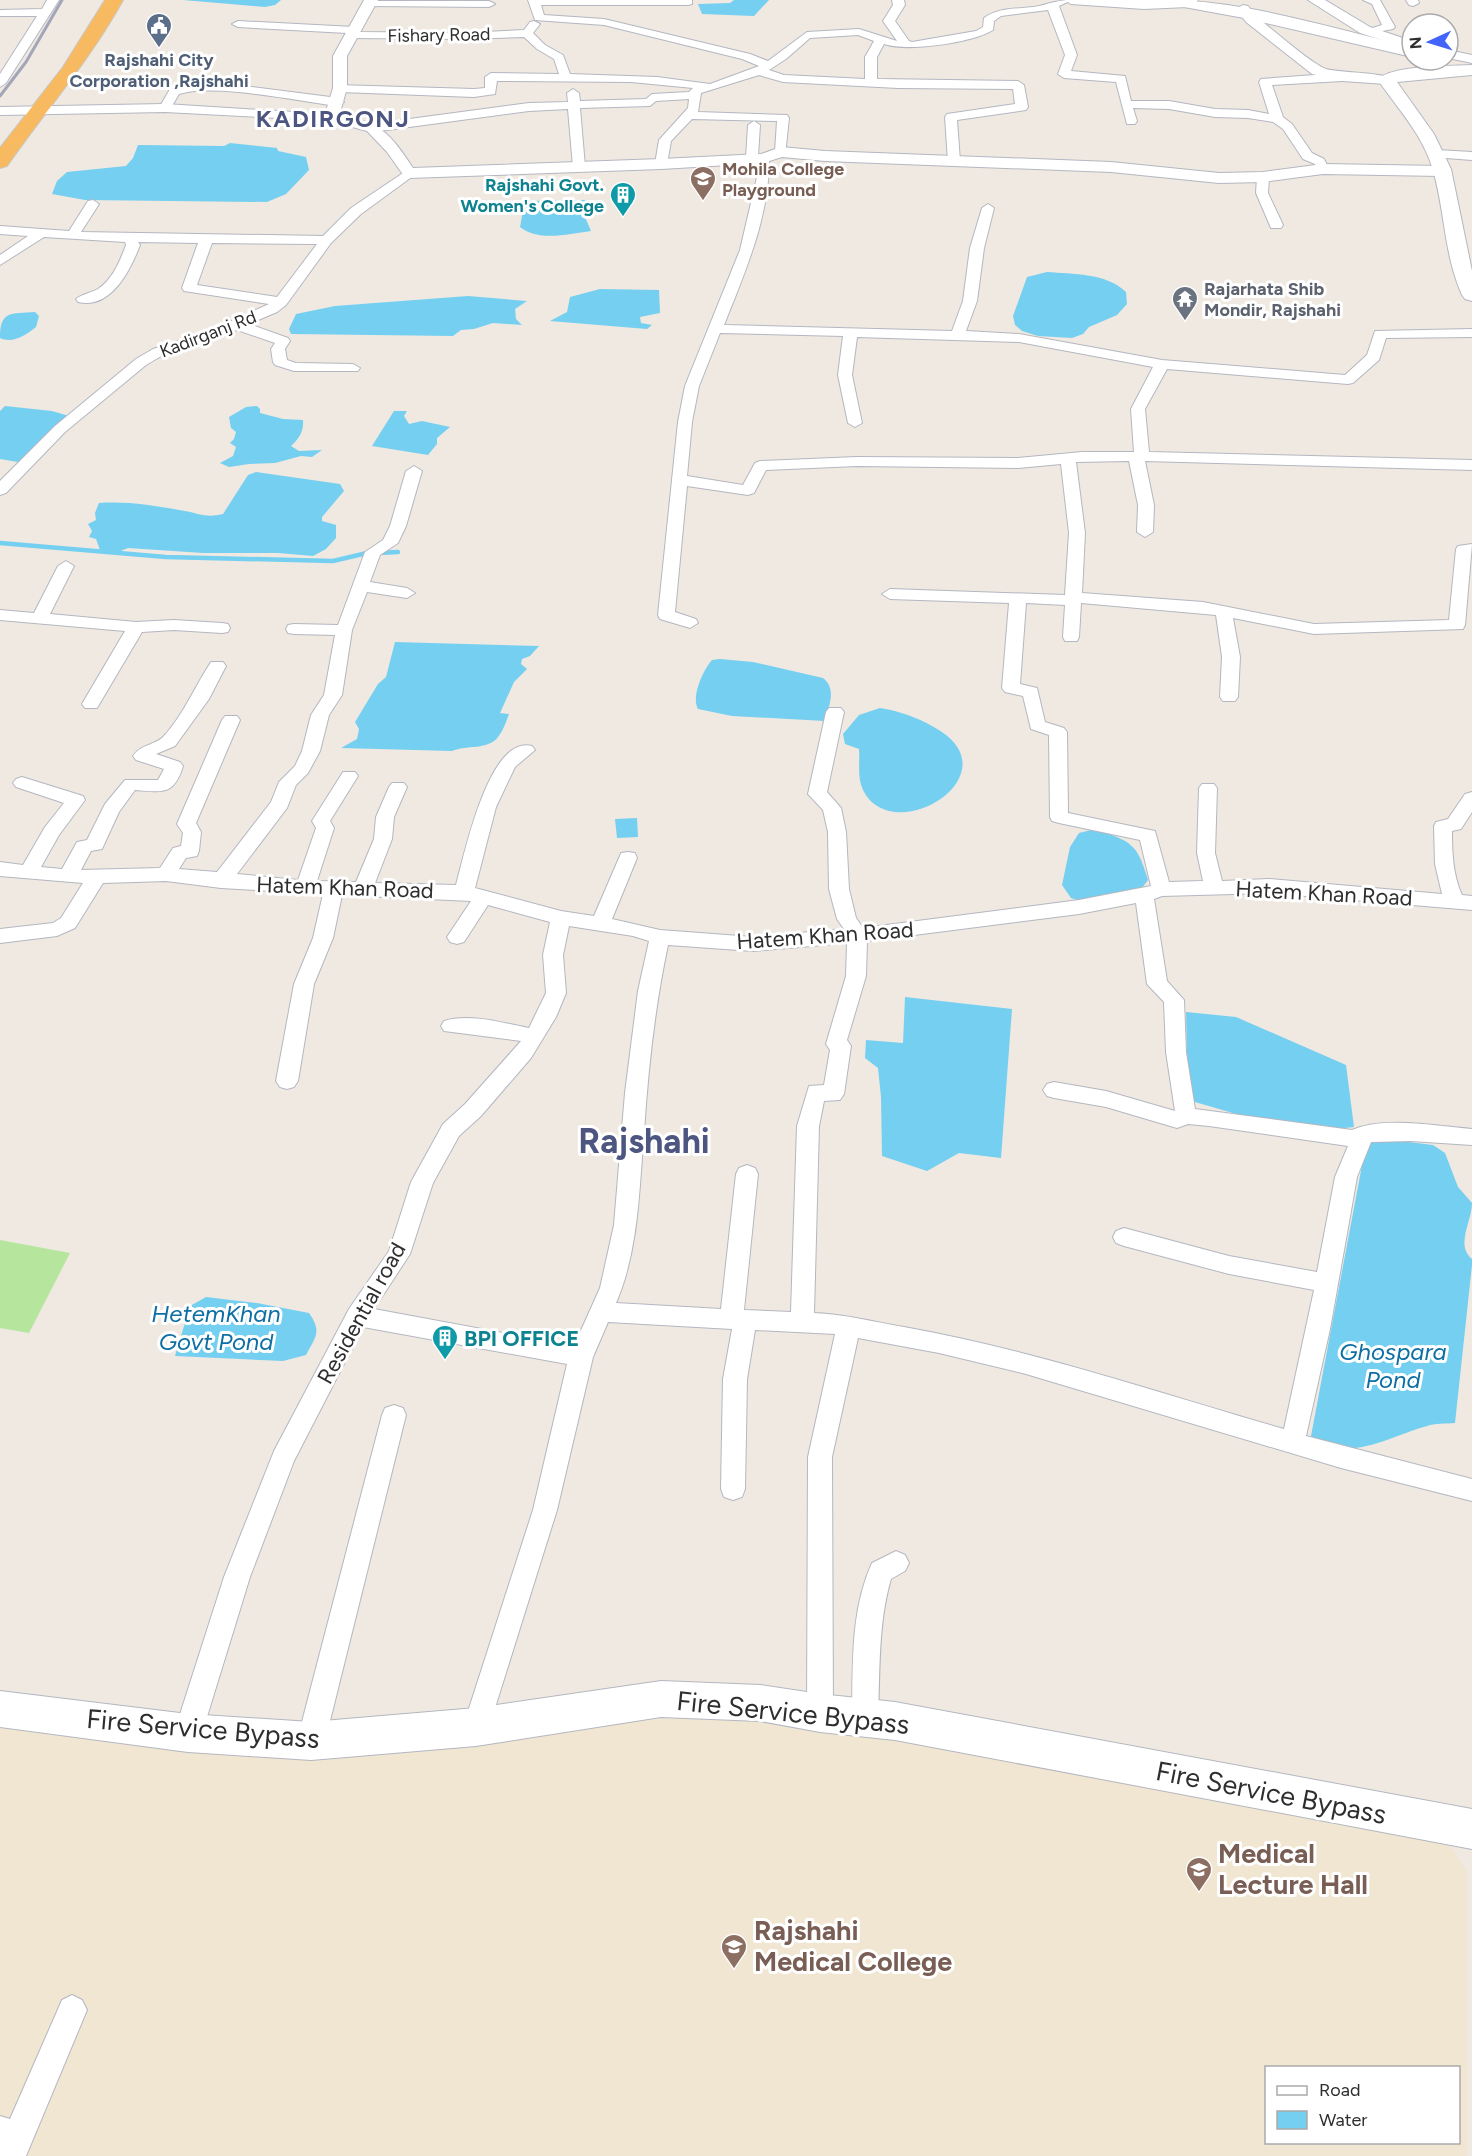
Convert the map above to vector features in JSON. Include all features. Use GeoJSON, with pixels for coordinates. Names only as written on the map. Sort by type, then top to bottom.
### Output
{"type":"FeatureCollection","features":[{"type":"Feature","properties":{"kind":"highway"},"geometry":{"type":"LineString","coordinates":[[0,140],[20,110],[73,44],[99,0]]}},
{"type":"Feature","properties":{"kind":"highway"},"geometry":{"type":"LineString","coordinates":[[0,162],[16,137],[40,110],[102,24],[114,0]]}},
{"type":"Feature","properties":{"kind":"main road"},"geometry":{"type":"LineString","coordinates":[[1186,1],[1216,4],[1400,46]]}},
{"type":"Feature","properties":{"kind":"main road"},"geometry":{"type":"LineString","coordinates":[[1472,64],[1403,75],[1386,80],[1440,163],[1465,249],[1472,295]]}},
{"type":"Feature","properties":{"kind":"main road","name":"Fire Service Bypass"},"geometry":{"type":"LineString","coordinates":[[0,1709],[188,1733],[311,1741],[476,1727],[661,1699],[760,1703],[820,1713],[865,1717],[1472,1829]]}},
{"type":"Feature","properties":{"kind":"street"},"geometry":{"type":"LineString","coordinates":[[0,83],[5,69],[47,12],[53,0]]}},
{"type":"Feature","properties":{"kind":"street"},"geometry":{"type":"LineString","coordinates":[[898,0],[898,5],[889,21],[906,45]]}},
{"type":"Feature","properties":{"kind":"street"},"geometry":{"type":"LineString","coordinates":[[661,164],[665,140],[694,109],[695,91],[764,68],[785,57],[807,35],[860,32],[894,44],[906,45],[979,34],[988,28],[988,20],[998,13],[1040,9],[1068,0],[1163,6],[1186,1]]}},
{"type":"Feature","properties":{"kind":"street"},"geometry":{"type":"LineString","coordinates":[[1315,0],[1370,32],[1400,44]]}},
{"type":"Feature","properties":{"kind":"street"},"geometry":{"type":"LineString","coordinates":[[1369,0],[1376,2],[1389,27],[1370,32]]}},
{"type":"Feature","properties":{"kind":"street"},"geometry":{"type":"LineString","coordinates":[[539,18],[535,1],[688,2]]}},
{"type":"Feature","properties":{"kind":"street"},"geometry":{"type":"LineString","coordinates":[[331,119],[339,95],[340,56],[370,2],[489,4]]}},
{"type":"Feature","properties":{"kind":"street"},"geometry":{"type":"LineString","coordinates":[[1053,4],[1055,16],[1071,55],[1064,74],[1121,78],[1131,121]]}},
{"type":"Feature","properties":{"kind":"street"},"geometry":{"type":"LineString","coordinates":[[1244,11],[1309,67],[1342,77]]}},
{"type":"Feature","properties":{"kind":"street"},"geometry":{"type":"LineString","coordinates":[[0,12],[47,12]]}},
{"type":"Feature","properties":{"kind":"street"},"geometry":{"type":"LineString","coordinates":[[539,18],[527,33],[541,47],[559,57],[569,78],[567,91],[574,105],[579,167]]}},
{"type":"Feature","properties":{"kind":"street"},"geometry":{"type":"LineString","coordinates":[[539,18],[604,22],[746,56],[783,78],[1018,85],[1022,107],[951,117],[954,161]]}},
{"type":"Feature","properties":{"kind":"street","name":"Fishary Road"},"geometry":{"type":"LineString","coordinates":[[238,24],[420,36],[527,33]]}},
{"type":"Feature","properties":{"kind":"street"},"geometry":{"type":"LineString","coordinates":[[871,82],[872,57],[880,40]]}},
{"type":"Feature","properties":{"kind":"street"},"geometry":{"type":"LineString","coordinates":[[165,108],[174,92],[189,87],[339,95],[497,91],[491,77],[643,78],[709,87]]}},
{"type":"Feature","properties":{"kind":"street"},"geometry":{"type":"LineString","coordinates":[[1277,119],[1265,82],[1342,77],[1386,80]]}},
{"type":"Feature","properties":{"kind":"street"},"geometry":{"type":"LineString","coordinates":[[0,111],[165,108],[331,119],[372,128],[529,107],[650,102],[652,98],[695,95]]}},
{"type":"Feature","properties":{"kind":"street"},"geometry":{"type":"LineString","coordinates":[[1126,104],[1169,105],[1215,113],[1248,114],[1277,119],[1288,128],[1307,156],[1320,162],[1323,169]]}},
{"type":"Feature","properties":{"kind":"street"},"geometry":{"type":"LineString","coordinates":[[689,115],[783,118],[781,152]]}},
{"type":"Feature","properties":{"kind":"street"},"geometry":{"type":"LineString","coordinates":[[690,623],[666,615],[685,422],[692,386],[747,250],[763,177],[757,158],[754,125]]}},
{"type":"Feature","properties":{"kind":"street"},"geometry":{"type":"LineString","coordinates":[[372,128],[393,149],[410,173],[661,164],[757,158],[781,152],[825,156],[1111,167],[1219,178],[1263,177],[1323,169],[1440,163],[1472,156]]}},
{"type":"Feature","properties":{"kind":"street","name":"Kadirganj Rd"},"geometry":{"type":"LineString","coordinates":[[0,490],[60,429],[141,362],[176,345],[237,325],[272,309],[281,302],[326,240],[356,211],[410,173]]}},
{"type":"Feature","properties":{"kind":"street"},"geometry":{"type":"LineString","coordinates":[[1263,177],[1262,193],[1276,225]]}},
{"type":"Feature","properties":{"kind":"street"},"geometry":{"type":"LineString","coordinates":[[73,234],[93,204]]}},
{"type":"Feature","properties":{"kind":"street"},"geometry":{"type":"LineString","coordinates":[[958,335],[970,301],[977,248],[988,208]]}},
{"type":"Feature","properties":{"kind":"street"},"geometry":{"type":"LineString","coordinates":[[0,230],[129,237],[326,240]]}},
{"type":"Feature","properties":{"kind":"street"},"geometry":{"type":"LineString","coordinates":[[0,261],[40,233]]}},
{"type":"Feature","properties":{"kind":"street"},"geometry":{"type":"LineString","coordinates":[[83,299],[95,297],[116,282],[133,245],[129,237]]}},
{"type":"Feature","properties":{"kind":"street"},"geometry":{"type":"LineString","coordinates":[[207,237],[189,288],[281,302]]}},
{"type":"Feature","properties":{"kind":"street"},"geometry":{"type":"LineString","coordinates":[[237,325],[283,341],[278,350],[280,362],[294,367],[353,368]]}},
{"type":"Feature","properties":{"kind":"street"},"geometry":{"type":"LineString","coordinates":[[715,329],[851,331],[1019,338],[1162,364],[1348,380],[1374,357],[1380,334],[1472,333]]}},
{"type":"Feature","properties":{"kind":"street"},"geometry":{"type":"LineString","coordinates":[[851,331],[845,375],[855,423]]}},
{"type":"Feature","properties":{"kind":"street"},"geometry":{"type":"LineString","coordinates":[[1145,532],[1146,505],[1139,457],[1138,409],[1162,364]]}},
{"type":"Feature","properties":{"kind":"street"},"geometry":{"type":"LineString","coordinates":[[680,480],[748,490],[760,466],[818,461],[1031,463],[1068,459],[1139,457],[1472,465]]}},
{"type":"Feature","properties":{"kind":"street"},"geometry":{"type":"LineString","coordinates":[[1068,459],[1077,533],[1071,637]]}},
{"type":"Feature","properties":{"kind":"street"},"geometry":{"type":"LineString","coordinates":[[221,881],[280,804],[288,782],[302,769],[311,751],[320,715],[333,695],[345,630],[373,552],[390,543],[398,526],[414,471]]}},
{"type":"Feature","properties":{"kind":"street"},"geometry":{"type":"LineString","coordinates":[[890,594],[1073,598],[1203,607],[1314,629],[1457,625],[1464,549],[1472,549]]}},
{"type":"Feature","properties":{"kind":"street"},"geometry":{"type":"LineString","coordinates":[[39,618],[66,566]]}},
{"type":"Feature","properties":{"kind":"street"},"geometry":{"type":"LineString","coordinates":[[362,586],[407,593]]}},
{"type":"Feature","properties":{"kind":"street"},"geometry":{"type":"LineString","coordinates":[[1018,598],[1011,688],[1031,692],[1037,725],[1058,732],[1059,817],[1148,835],[1157,984],[1174,1000],[1176,1052],[1186,1116]]}},
{"type":"Feature","properties":{"kind":"street"},"geometry":{"type":"LineString","coordinates":[[1224,611],[1231,657],[1228,697]]}},
{"type":"Feature","properties":{"kind":"street"},"geometry":{"type":"LineString","coordinates":[[0,615],[136,627],[222,628]]}},
{"type":"Feature","properties":{"kind":"street"},"geometry":{"type":"LineString","coordinates":[[91,704],[136,627]]}},
{"type":"Feature","properties":{"kind":"street"},"geometry":{"type":"LineString","coordinates":[[294,629],[345,630]]}},
{"type":"Feature","properties":{"kind":"street"},"geometry":{"type":"LineString","coordinates":[[68,876],[84,847],[94,844],[101,825],[125,789],[131,784],[162,786],[171,776],[174,766],[142,756],[152,748],[169,742],[200,699],[217,666]]}},
{"type":"Feature","properties":{"kind":"street"},"geometry":{"type":"LineString","coordinates":[[802,1322],[808,1126],[816,1092],[833,1094],[841,1046],[836,1044],[856,976],[857,934],[847,918],[839,889],[837,832],[832,808],[817,794],[835,712]]}},
{"type":"Feature","properties":{"kind":"street"},"geometry":{"type":"LineString","coordinates":[[166,874],[180,853],[190,851],[192,832],[186,824],[231,720]]}},
{"type":"Feature","properties":{"kind":"street"},"geometry":{"type":"LineString","coordinates":[[464,892],[487,807],[507,764],[526,750]]}},
{"type":"Feature","properties":{"kind":"street"},"geometry":{"type":"LineString","coordinates":[[305,887],[325,828],[321,822],[349,776]]}},
{"type":"Feature","properties":{"kind":"street"},"geometry":{"type":"LineString","coordinates":[[22,783],[76,800],[52,831],[28,872]]}},
{"type":"Feature","properties":{"kind":"street"},"geometry":{"type":"LineString","coordinates":[[363,889],[383,839],[385,817],[398,787]]}},
{"type":"Feature","properties":{"kind":"street"},"geometry":{"type":"LineString","coordinates":[[1208,788],[1206,853],[1214,887]]}},
{"type":"Feature","properties":{"kind":"street"},"geometry":{"type":"LineString","coordinates":[[1463,902],[1445,881],[1443,826],[1454,825],[1472,798]]}},
{"type":"Feature","properties":{"kind":"street"},"geometry":{"type":"LineString","coordinates":[[600,924],[628,858]]}},
{"type":"Feature","properties":{"kind":"street","name":"Hatem Khan Road"},"geometry":{"type":"LineString","coordinates":[[0,869],[68,876],[166,874],[221,881],[305,887],[464,892],[561,918],[634,929],[660,937],[753,944],[881,933],[1079,907],[1153,892],[1214,887],[1269,886],[1463,902]]}},
{"type":"Feature","properties":{"kind":"street"},"geometry":{"type":"LineString","coordinates":[[0,936],[50,931],[68,923],[97,877]]}},
{"type":"Feature","properties":{"kind":"street"},"geometry":{"type":"LineString","coordinates":[[287,1081],[304,984],[323,938],[334,888]]}},
{"type":"Feature","properties":{"kind":"street"},"geometry":{"type":"LineString","coordinates":[[456,937],[484,896]]}},
{"type":"Feature","properties":{"kind":"street","name":"Residential road"},"geometry":{"type":"LineString","coordinates":[[188,1733],[237,1577],[283,1459],[357,1316],[399,1254],[422,1182],[451,1130],[509,1070],[534,1036],[556,993],[553,955],[561,918]]}},
{"type":"Feature","properties":{"kind":"street"},"geometry":{"type":"LineString","coordinates":[[476,1727],[545,1510],[580,1357],[611,1288],[625,1225],[648,991],[660,937]]}},
{"type":"Feature","properties":{"kind":"street"},"geometry":{"type":"LineString","coordinates":[[451,1026],[482,1027],[534,1036]]}},
{"type":"Feature","properties":{"kind":"street"},"geometry":{"type":"LineString","coordinates":[[1054,1090],[1106,1099],[1177,1119],[1186,1116],[1352,1138],[1363,1134],[1403,1133],[1472,1137]]}},
{"type":"Feature","properties":{"kind":"street"},"geometry":{"type":"LineString","coordinates":[[1293,1442],[1346,1177],[1363,1134]]}},
{"type":"Feature","properties":{"kind":"street"},"geometry":{"type":"LineString","coordinates":[[733,1489],[735,1379],[747,1174]]}},
{"type":"Feature","properties":{"kind":"street"},"geometry":{"type":"LineString","coordinates":[[1124,1237],[1229,1265],[1326,1283]]}},
{"type":"Feature","properties":{"kind":"street"},"geometry":{"type":"LineString","coordinates":[[602,1311],[849,1326],[1026,1364],[1293,1442],[1472,1490]]}},
{"type":"Feature","properties":{"kind":"street"},"geometry":{"type":"LineString","coordinates":[[357,1316],[580,1357]]}},
{"type":"Feature","properties":{"kind":"street"},"geometry":{"type":"LineString","coordinates":[[820,1713],[820,1457],[849,1326]]}},
{"type":"Feature","properties":{"kind":"street"},"geometry":{"type":"LineString","coordinates":[[311,1741],[394,1415]]}},
{"type":"Feature","properties":{"kind":"street"},"geometry":{"type":"LineString","coordinates":[[865,1717],[869,1619],[874,1589],[881,1571],[896,1563]]}},
{"type":"Feature","properties":{"kind":"street"},"geometry":{"type":"LineString","coordinates":[[9,2141],[72,2010]]}},
{"type":"Feature","properties":{"kind":"shaded area","name":"Rajshahi Medical College"},"geometry":{"type":"Polygon","coordinates":[[[717,1715],[1062,1762],[1446,1839],[1467,1872],[1467,2156],[0,2156],[0,1727],[127,1745],[292,1758],[580,1725],[717,1715]]]}},
{"type":"Feature","properties":{"kind":"green space"},"geometry":{"type":"Polygon","coordinates":[[[0,1240],[70,1253],[29,1333],[0,1328],[0,1240]]]}},
{"type":"Feature","properties":{"kind":"water"},"geometry":{"type":"Polygon","coordinates":[[[183,0],[281,0],[275,5],[265,7],[183,0]]]}},
{"type":"Feature","properties":{"kind":"water"},"geometry":{"type":"Polygon","coordinates":[[[734,0],[769,0],[754,16],[702,14],[698,4],[730,3],[734,0]]]}},
{"type":"Feature","properties":{"kind":"water"},"geometry":{"type":"Polygon","coordinates":[[[230,143],[277,148],[278,151],[306,157],[309,170],[286,194],[267,202],[85,200],[52,194],[57,181],[67,172],[126,166],[133,158],[138,145],[224,146],[230,143]]]}},
{"type":"Feature","properties":{"kind":"water"},"geometry":{"type":"Polygon","coordinates":[[[587,200],[587,208],[591,213],[585,217],[591,231],[545,236],[528,232],[520,227],[524,205],[532,201],[587,200]]]}},
{"type":"Feature","properties":{"kind":"water"},"geometry":{"type":"Polygon","coordinates":[[[1047,272],[1078,274],[1109,281],[1126,292],[1127,304],[1117,315],[1089,327],[1083,334],[1072,338],[1038,336],[1022,331],[1015,325],[1013,316],[1027,277],[1047,272]]]}},
{"type":"Feature","properties":{"kind":"water"},"geometry":{"type":"Polygon","coordinates":[[[600,289],[659,290],[660,313],[640,317],[641,323],[652,325],[647,329],[550,321],[567,312],[570,297],[600,289]]]}},
{"type":"Feature","properties":{"kind":"water"},"geometry":{"type":"Polygon","coordinates":[[[468,296],[527,301],[515,309],[516,319],[522,325],[493,323],[474,329],[461,330],[453,336],[291,334],[289,329],[296,314],[335,306],[468,296]]]}},
{"type":"Feature","properties":{"kind":"water"},"geometry":{"type":"Polygon","coordinates":[[[35,312],[39,316],[36,327],[24,336],[10,340],[0,338],[2,322],[8,315],[35,312]]]}},
{"type":"Feature","properties":{"kind":"water"},"geometry":{"type":"Polygon","coordinates":[[[5,406],[52,411],[69,416],[24,463],[0,459],[0,411],[5,406]]]}},
{"type":"Feature","properties":{"kind":"water"},"geometry":{"type":"Polygon","coordinates":[[[257,406],[260,413],[283,419],[303,420],[303,428],[291,446],[299,451],[322,450],[312,457],[301,456],[275,463],[229,467],[220,463],[233,456],[236,447],[230,443],[236,432],[231,428],[229,417],[246,407],[257,406]]]}},
{"type":"Feature","properties":{"kind":"water"},"geometry":{"type":"Polygon","coordinates":[[[394,411],[407,411],[404,416],[409,424],[422,421],[450,427],[437,438],[437,444],[428,455],[372,446],[394,411]]]}},
{"type":"Feature","properties":{"kind":"water"},"geometry":{"type":"Polygon","coordinates":[[[256,472],[340,484],[344,491],[322,517],[322,521],[336,525],[336,538],[326,549],[313,556],[128,548],[118,552],[100,550],[96,539],[89,537],[92,531],[88,524],[96,520],[95,513],[99,503],[142,504],[208,516],[223,514],[248,475],[256,472]]]}},
{"type":"Feature","properties":{"kind":"water"},"geometry":{"type":"Polygon","coordinates":[[[395,642],[539,646],[530,656],[522,659],[521,664],[527,669],[514,682],[500,713],[509,714],[503,729],[498,737],[489,744],[452,751],[341,748],[357,739],[359,729],[355,722],[378,684],[386,677],[395,642]]]}},
{"type":"Feature","properties":{"kind":"water"},"geometry":{"type":"Polygon","coordinates":[[[712,660],[753,662],[823,678],[831,692],[825,721],[732,716],[698,709],[697,691],[705,670],[712,660]]]}},
{"type":"Feature","properties":{"kind":"water"},"geometry":{"type":"Polygon","coordinates":[[[880,708],[914,717],[932,726],[956,744],[963,764],[957,783],[942,798],[921,809],[899,812],[878,807],[863,790],[859,775],[859,749],[845,744],[843,734],[859,715],[880,708]]]}},
{"type":"Feature","properties":{"kind":"water"},"geometry":{"type":"Polygon","coordinates":[[[637,818],[638,837],[617,838],[615,819],[637,818]]]}},
{"type":"Feature","properties":{"kind":"water"},"geometry":{"type":"Polygon","coordinates":[[[1095,829],[1125,841],[1136,851],[1148,880],[1139,892],[1087,903],[1071,898],[1062,885],[1070,847],[1079,833],[1095,829]]]}},
{"type":"Feature","properties":{"kind":"water"},"geometry":{"type":"Polygon","coordinates":[[[905,997],[1012,1009],[1001,1158],[959,1153],[927,1171],[882,1156],[878,1068],[865,1058],[866,1040],[903,1043],[905,997]]]}},
{"type":"Feature","properties":{"kind":"water"},"geometry":{"type":"Polygon","coordinates":[[[1186,1012],[1236,1017],[1346,1065],[1354,1127],[1317,1131],[1250,1118],[1188,1100],[1186,1012]]]}},
{"type":"Feature","properties":{"kind":"water","name":"Ghospara Pond"},"geometry":{"type":"Polygon","coordinates":[[[1392,1140],[1433,1145],[1445,1153],[1458,1187],[1472,1203],[1465,1247],[1472,1259],[1472,1265],[1455,1423],[1430,1425],[1368,1446],[1340,1448],[1325,1444],[1311,1436],[1363,1160],[1371,1142],[1392,1140]]]}},
{"type":"Feature","properties":{"kind":"water","name":"HetemKhan Govt Pond"},"geometry":{"type":"Polygon","coordinates":[[[206,1297],[257,1303],[309,1313],[315,1325],[315,1338],[306,1355],[283,1361],[175,1356],[190,1306],[206,1297]]]}},
{"type":"Feature","properties":{"kind":"waterway"},"geometry":{"type":"LineString","coordinates":[[0,543],[166,557],[333,561],[367,553]]}},
{"type":"Feature","properties":{"kind":"waterway"},"geometry":{"type":"LineString","coordinates":[[378,553],[398,552]]}},
{"type":"Feature","properties":{"kind":"railway"},"geometry":{"type":"LineString","coordinates":[[0,96],[26,62],[62,0]]}},
{"type":"Feature","properties":{"kind":"place","name":"Rajshahi City Corporation ,Rajshahi"},"geometry":{"type":"Point","coordinates":[159,49]}},
{"type":"Feature","properties":{"kind":"place","name":"Mohila College Playground"},"geometry":{"type":"Point","coordinates":[703,202]}},
{"type":"Feature","properties":{"kind":"place","name":"Rajshahi Govt. Women's College"},"geometry":{"type":"Point","coordinates":[623,218]}},
{"type":"Feature","properties":{"kind":"place","name":"Rajarhata Shib Mondir, Rajshahi"},"geometry":{"type":"Point","coordinates":[1185,322]}},
{"type":"Feature","properties":{"kind":"place","name":"BPI OFFICE"},"geometry":{"type":"Point","coordinates":[445,1361]}},
{"type":"Feature","properties":{"kind":"place","name":"Medical Lecture Hall"},"geometry":{"type":"Point","coordinates":[1199,1893]}},
{"type":"Feature","properties":{"kind":"place","name":"Rajshahi Medical College"},"geometry":{"type":"Point","coordinates":[734,1970]}},
{"type":"Feature","properties":{"kind":"district","name":"KADIRGONJ"},"geometry":{"type":"Point","coordinates":[333,119]}},
{"type":"Feature","properties":{"kind":"district","name":"Rajshahi"},"geometry":{"type":"Point","coordinates":[644,1141]}}]}
